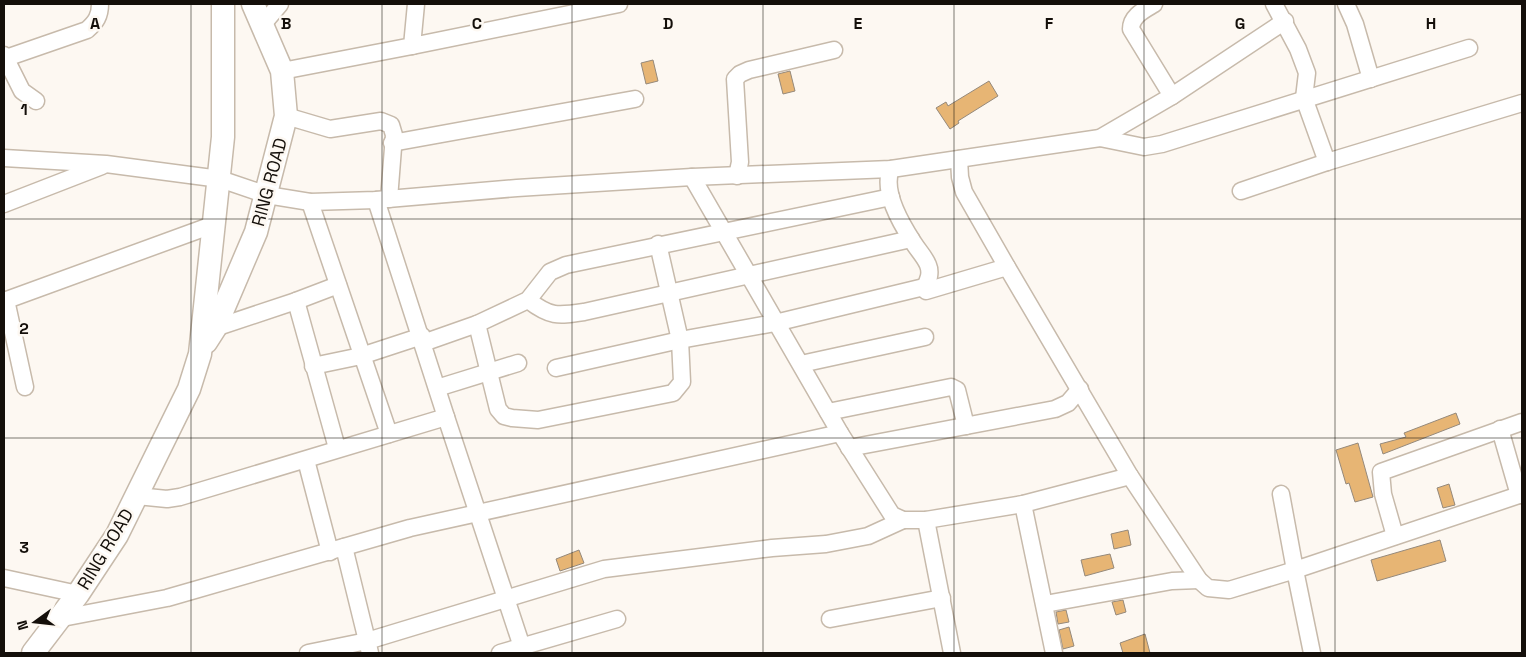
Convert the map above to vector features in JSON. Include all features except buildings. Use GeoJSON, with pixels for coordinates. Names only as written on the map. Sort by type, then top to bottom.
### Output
{"type":"FeatureCollection","features":[{"type":"Feature","properties":{"kind":"main road","name":"RING ROAD"},"geometry":{"type":"LineString","coordinates":[[200,354],[220,179],[224,93],[223,4]]}},
{"type":"Feature","properties":{"kind":"main road","name":"RING ROAD"},"geometry":{"type":"LineString","coordinates":[[33,653],[57,619],[78,594],[117,535],[188,389],[200,354],[215,328],[256,232],[286,116],[282,70],[253,4]]}},
{"type":"Feature","properties":{"kind":"street"},"geometry":{"type":"LineString","coordinates":[[36,101],[9,80],[5,57],[87,30],[95,23],[100,12],[100,4]]}},
{"type":"Feature","properties":{"kind":"street"},"geometry":{"type":"LineString","coordinates":[[263,24],[280,4]]}},
{"type":"Feature","properties":{"kind":"street"},"geometry":{"type":"LineString","coordinates":[[412,46],[416,4]]}},
{"type":"Feature","properties":{"kind":"street"},"geometry":{"type":"LineString","coordinates":[[282,70],[619,4]]}},
{"type":"Feature","properties":{"kind":"street"},"geometry":{"type":"LineString","coordinates":[[1154,4],[1139,14],[1131,24],[1131,29],[1172,96]]}},
{"type":"Feature","properties":{"kind":"street"},"geometry":{"type":"LineString","coordinates":[[1274,4],[1285,21],[1307,73],[1304,98],[1327,162]]}},
{"type":"Feature","properties":{"kind":"street"},"geometry":{"type":"LineString","coordinates":[[1346,4],[1355,24],[1372,79]]}},
{"type":"Feature","properties":{"kind":"street"},"geometry":{"type":"LineString","coordinates":[[1100,138],[1172,96],[1285,21]]}},
{"type":"Feature","properties":{"kind":"street"},"geometry":{"type":"LineString","coordinates":[[4,158],[106,164],[220,179],[266,195],[310,202],[383,200],[517,188],[692,177],[891,169],[1100,138],[1144,147],[1162,144],[1304,98],[1372,79],[1469,48]]}},
{"type":"Feature","properties":{"kind":"street"},"geometry":{"type":"LineString","coordinates":[[737,176],[740,162],[735,79],[748,70],[834,50]]}},
{"type":"Feature","properties":{"kind":"street"},"geometry":{"type":"LineString","coordinates":[[392,143],[635,98]]}},
{"type":"Feature","properties":{"kind":"street"},"geometry":{"type":"LineString","coordinates":[[1241,191],[1327,162],[1522,103]]}},
{"type":"Feature","properties":{"kind":"street"},"geometry":{"type":"LineString","coordinates":[[286,116],[330,129],[386,121],[394,130],[383,200],[422,340],[446,417],[524,650]]}},
{"type":"Feature","properties":{"kind":"street"},"geometry":{"type":"LineString","coordinates":[[959,158],[960,177],[964,192],[1007,267],[1130,476],[1199,580],[1208,588],[1229,590],[1521,494],[1500,430]]}},
{"type":"Feature","properties":{"kind":"street"},"geometry":{"type":"LineString","coordinates":[[4,204],[106,164]]}},
{"type":"Feature","properties":{"kind":"street"},"geometry":{"type":"LineString","coordinates":[[556,368],[680,340],[775,323],[924,287],[928,279],[928,265],[911,239],[891,197],[887,186],[891,169]]}},
{"type":"Feature","properties":{"kind":"street"},"geometry":{"type":"LineString","coordinates":[[692,177],[849,448],[892,514],[903,520]]}},
{"type":"Feature","properties":{"kind":"street"},"geometry":{"type":"LineString","coordinates":[[313,366],[360,356],[477,324],[528,300],[545,278],[558,268],[658,244],[891,197]]}},
{"type":"Feature","properties":{"kind":"street"},"geometry":{"type":"LineString","coordinates":[[310,202],[360,356],[389,434]]}},
{"type":"Feature","properties":{"kind":"street"},"geometry":{"type":"LineString","coordinates":[[25,387],[5,300],[215,224]]}},
{"type":"Feature","properties":{"kind":"street"},"geometry":{"type":"LineString","coordinates":[[528,300],[547,314],[562,316],[669,294],[911,239]]}},
{"type":"Feature","properties":{"kind":"street"},"geometry":{"type":"LineString","coordinates":[[477,324],[498,409],[504,416],[538,420],[665,395],[677,390],[682,382],[683,375],[680,340],[658,244]]}},
{"type":"Feature","properties":{"kind":"street"},"geometry":{"type":"LineString","coordinates":[[926,291],[1007,267]]}},
{"type":"Feature","properties":{"kind":"street"},"geometry":{"type":"LineString","coordinates":[[215,328],[338,285]]}},
{"type":"Feature","properties":{"kind":"street"},"geometry":{"type":"LineString","coordinates":[[296,301],[337,448]]}},
{"type":"Feature","properties":{"kind":"street"},"geometry":{"type":"LineString","coordinates":[[800,364],[925,337]]}},
{"type":"Feature","properties":{"kind":"street"},"geometry":{"type":"LineString","coordinates":[[437,388],[518,363]]}},
{"type":"Feature","properties":{"kind":"street"},"geometry":{"type":"LineString","coordinates":[[828,412],[951,387],[957,390],[966,426]]}},
{"type":"Feature","properties":{"kind":"street"},"geometry":{"type":"LineString","coordinates":[[849,448],[1055,409],[1068,403],[1080,389]]}},
{"type":"Feature","properties":{"kind":"street"},"geometry":{"type":"LineString","coordinates":[[136,496],[167,499],[180,497],[306,460],[337,448],[446,417]]}},
{"type":"Feature","properties":{"kind":"street"},"geometry":{"type":"LineString","coordinates":[[1395,536],[1383,494],[1381,472],[1522,422]]}},
{"type":"Feature","properties":{"kind":"street"},"geometry":{"type":"LineString","coordinates":[[57,619],[167,598],[410,528],[840,433]]}},
{"type":"Feature","properties":{"kind":"street"},"geometry":{"type":"LineString","coordinates":[[306,460],[369,647]]}},
{"type":"Feature","properties":{"kind":"street"},"geometry":{"type":"LineString","coordinates":[[308,653],[369,647],[507,598],[604,570],[772,548],[826,544],[868,536],[903,520],[926,520],[1024,504],[1130,476]]}},
{"type":"Feature","properties":{"kind":"street"},"geometry":{"type":"LineString","coordinates":[[1281,494],[1294,570],[1312,653]]}},
{"type":"Feature","properties":{"kind":"street"},"geometry":{"type":"LineString","coordinates":[[1024,504],[1054,653]]}},
{"type":"Feature","properties":{"kind":"street"},"geometry":{"type":"LineString","coordinates":[[926,520],[952,653]]}},
{"type":"Feature","properties":{"kind":"street"},"geometry":{"type":"LineString","coordinates":[[4,578],[78,594]]}},
{"type":"Feature","properties":{"kind":"street"},"geometry":{"type":"LineString","coordinates":[[1045,604],[1162,583],[1199,580]]}},
{"type":"Feature","properties":{"kind":"street"},"geometry":{"type":"LineString","coordinates":[[830,619],[942,598]]}},
{"type":"Feature","properties":{"kind":"street"},"geometry":{"type":"LineString","coordinates":[[500,653],[524,650],[617,619]]}}]}
